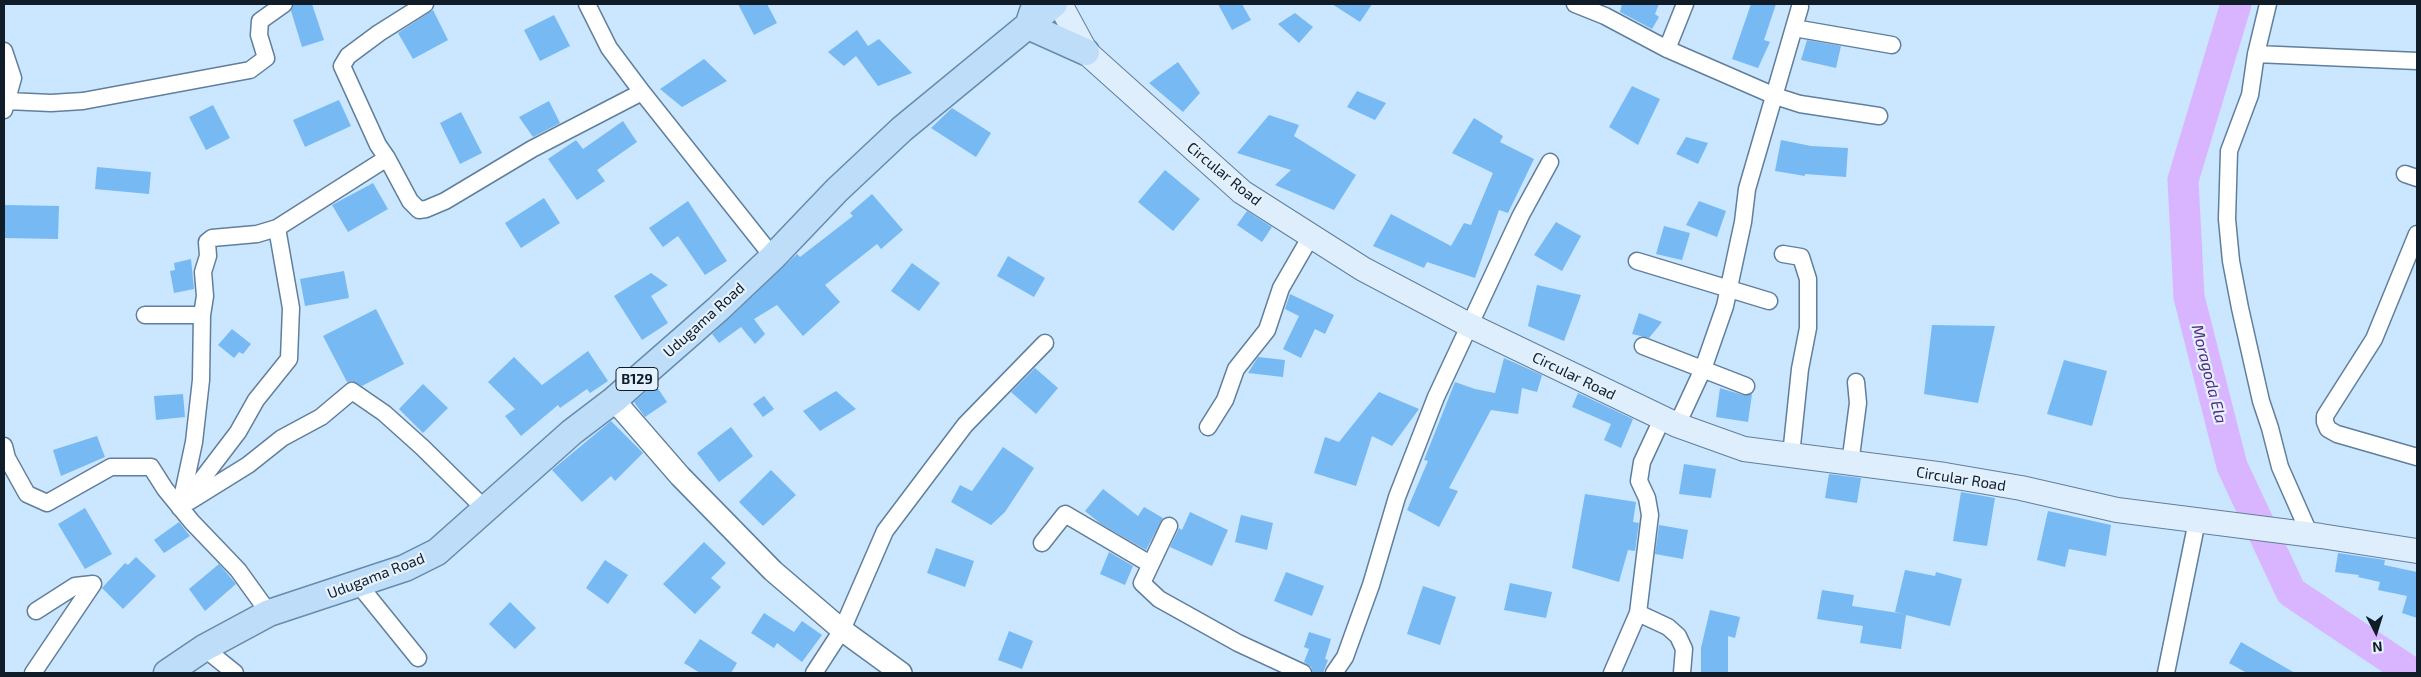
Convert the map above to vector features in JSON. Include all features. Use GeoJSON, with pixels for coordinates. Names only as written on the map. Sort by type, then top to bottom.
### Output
{"type":"FeatureCollection","features":[{"type":"Feature","properties":{"kind":"main road","name":"Udugama Road"},"geometry":{"type":"LineString","coordinates":[[167,673],[204,648],[269,614],[359,585],[420,562],[437,552],[572,432],[614,400],[711,315],[773,257],[836,190],[902,129],[1031,15],[1054,4]]}},
{"type":"Feature","properties":{"kind":"main road","name":"Circular Road"},"geometry":{"type":"LineString","coordinates":[[1060,4],[1086,52],[1242,192],[1363,269],[1469,325],[1669,422],[1744,450],[1945,475],[2021,488],[2117,510],[2315,535],[2417,551]]}},
{"type":"Feature","properties":{"kind":"main road"},"geometry":{"type":"LineString","coordinates":[[1031,15],[1086,52]]}},
{"type":"Feature","properties":{"kind":"street"},"geometry":{"type":"LineString","coordinates":[[4,51],[13,78],[5,105],[83,101],[250,70],[266,58],[259,35],[260,21],[284,4]]}},
{"type":"Feature","properties":{"kind":"street"},"geometry":{"type":"LineString","coordinates":[[425,4],[365,43],[348,56],[342,66],[378,144],[410,201],[419,210],[446,201],[532,149],[642,92]]}},
{"type":"Feature","properties":{"kind":"street"},"geometry":{"type":"LineString","coordinates":[[587,4],[609,48],[773,257]]}},
{"type":"Feature","properties":{"kind":"street"},"geometry":{"type":"LineString","coordinates":[[1575,4],[1605,16],[1667,49],[1775,96],[1800,104],[1879,116]]}},
{"type":"Feature","properties":{"kind":"street"},"geometry":{"type":"LineString","coordinates":[[1667,49],[1685,4]]}},
{"type":"Feature","properties":{"kind":"street"},"geometry":{"type":"LineString","coordinates":[[2268,4],[2256,54],[2250,95],[2229,151],[2227,219],[2231,261],[2261,401],[2280,468],[2315,535]]}},
{"type":"Feature","properties":{"kind":"street"},"geometry":{"type":"LineString","coordinates":[[1612,673],[1638,613],[1650,516],[1647,498],[1640,481],[1642,462],[1702,369],[1720,323],[1730,289],[1743,222],[1747,189],[1775,96],[1798,29],[1800,7]]}},
{"type":"Feature","properties":{"kind":"street"},"geometry":{"type":"LineString","coordinates":[[1798,29],[1892,45]]}},
{"type":"Feature","properties":{"kind":"street"},"geometry":{"type":"LineString","coordinates":[[2256,54],[2417,62]]}},
{"type":"Feature","properties":{"kind":"street"},"geometry":{"type":"LineString","coordinates":[[180,508],[194,442],[201,380],[202,315],[205,296],[203,272],[208,256],[207,242],[212,238],[257,234],[277,228],[387,158]]}},
{"type":"Feature","properties":{"kind":"street"},"geometry":{"type":"LineString","coordinates":[[1334,673],[1344,657],[1371,585],[1398,496],[1429,415],[1521,215],[1550,162]]}},
{"type":"Feature","properties":{"kind":"street"},"geometry":{"type":"LineString","coordinates":[[180,508],[238,432],[256,400],[289,359],[291,308],[277,228]]}},
{"type":"Feature","properties":{"kind":"street"},"geometry":{"type":"LineString","coordinates":[[2417,234],[2374,339],[2325,416],[2325,422],[2328,429],[2338,434],[2417,457]]}},
{"type":"Feature","properties":{"kind":"street"},"geometry":{"type":"LineString","coordinates":[[1208,428],[1225,400],[1236,369],[1267,330],[1281,288],[1311,236]]}},
{"type":"Feature","properties":{"kind":"street"},"geometry":{"type":"LineString","coordinates":[[1784,254],[1801,257],[1808,279],[1808,328],[1800,369],[1791,455]]}},
{"type":"Feature","properties":{"kind":"street"},"geometry":{"type":"LineString","coordinates":[[1637,261],[1769,301]]}},
{"type":"Feature","properties":{"kind":"street"},"geometry":{"type":"LineString","coordinates":[[145,314],[202,315]]}},
{"type":"Feature","properties":{"kind":"street"},"geometry":{"type":"LineString","coordinates":[[814,673],[842,630],[885,531],[965,425],[1046,343]]}},
{"type":"Feature","properties":{"kind":"street"},"geometry":{"type":"LineString","coordinates":[[1643,346],[1746,386]]}},
{"type":"Feature","properties":{"kind":"street"},"geometry":{"type":"LineString","coordinates":[[1850,464],[1858,403],[1856,382]]}},
{"type":"Feature","properties":{"kind":"street"},"geometry":{"type":"LineString","coordinates":[[180,508],[248,464],[282,438],[321,417],[352,391],[384,413],[422,447],[486,510]]}},
{"type":"Feature","properties":{"kind":"street"},"geometry":{"type":"LineString","coordinates":[[614,400],[680,476],[773,571],[842,630],[901,673]]}},
{"type":"Feature","properties":{"kind":"street"},"geometry":{"type":"LineString","coordinates":[[4,446],[7,458],[27,494],[47,503],[80,486],[110,466],[151,467],[180,508],[238,570],[269,614]]}},
{"type":"Feature","properties":{"kind":"street"},"geometry":{"type":"LineString","coordinates":[[1042,543],[1065,514],[1150,564]]}},
{"type":"Feature","properties":{"kind":"street"},"geometry":{"type":"LineString","coordinates":[[2166,673],[2197,521]]}},
{"type":"Feature","properties":{"kind":"street"},"geometry":{"type":"LineString","coordinates":[[1169,526],[1142,583],[1159,599],[1238,643],[1303,673]]}},
{"type":"Feature","properties":{"kind":"street"},"geometry":{"type":"LineString","coordinates":[[33,673],[93,584],[75,586],[36,611]]}},
{"type":"Feature","properties":{"kind":"street"},"geometry":{"type":"LineString","coordinates":[[359,585],[418,658]]}},
{"type":"Feature","properties":{"kind":"street"},"geometry":{"type":"LineString","coordinates":[[1638,613],[1668,626],[1678,636],[1684,649],[1682,673]]}},
{"type":"Feature","properties":{"kind":"street"},"geometry":{"type":"LineString","coordinates":[[204,648],[235,673]]}},
{"type":"Feature","properties":{"kind":"building"},"geometry":{"type":"Polygon","coordinates":[[[294,4],[312,4],[324,40],[302,47],[291,11],[294,4]]]}},
{"type":"Feature","properties":{"kind":"building"},"geometry":{"type":"Polygon","coordinates":[[[738,4],[767,4],[777,23],[754,35],[738,4]]]}},
{"type":"Feature","properties":{"kind":"building"},"geometry":{"type":"Polygon","coordinates":[[[1218,4],[1242,4],[1251,20],[1232,30],[1218,4]]]}},
{"type":"Feature","properties":{"kind":"building"},"geometry":{"type":"Polygon","coordinates":[[[1332,4],[1372,4],[1360,22],[1332,4]]]}},
{"type":"Feature","properties":{"kind":"building"},"geometry":{"type":"Polygon","coordinates":[[[1622,4],[1659,4],[1655,14],[1659,17],[1652,29],[1620,12],[1622,4]]]}},
{"type":"Feature","properties":{"kind":"building"},"geometry":{"type":"Polygon","coordinates":[[[1751,4],[1776,4],[1764,40],[1770,42],[1758,68],[1732,59],[1751,4]]]}},
{"type":"Feature","properties":{"kind":"building"},"geometry":{"type":"Polygon","coordinates":[[[433,10],[448,40],[413,59],[398,33],[433,10]]]}},
{"type":"Feature","properties":{"kind":"building"},"geometry":{"type":"Polygon","coordinates":[[[1295,13],[1313,27],[1299,43],[1278,24],[1295,13]]]}},
{"type":"Feature","properties":{"kind":"building"},"geometry":{"type":"Polygon","coordinates":[[[554,15],[570,46],[540,61],[524,30],[554,15]]]}},
{"type":"Feature","properties":{"kind":"building"},"geometry":{"type":"Polygon","coordinates":[[[857,30],[868,46],[879,39],[912,73],[878,86],[856,56],[844,66],[828,52],[857,30]]]}},
{"type":"Feature","properties":{"kind":"building"},"geometry":{"type":"Polygon","coordinates":[[[1807,40],[1841,46],[1836,68],[1801,60],[1807,40]]]}},
{"type":"Feature","properties":{"kind":"building"},"geometry":{"type":"Polygon","coordinates":[[[704,59],[727,81],[682,107],[660,89],[704,59]]]}},
{"type":"Feature","properties":{"kind":"building"},"geometry":{"type":"Polygon","coordinates":[[[1178,62],[1200,93],[1183,112],[1149,83],[1178,62]]]}},
{"type":"Feature","properties":{"kind":"building"},"geometry":{"type":"Polygon","coordinates":[[[1632,86],[1660,99],[1638,145],[1609,127],[1632,86]]]}},
{"type":"Feature","properties":{"kind":"building"},"geometry":{"type":"Polygon","coordinates":[[[1357,91],[1386,103],[1375,120],[1347,107],[1357,91]]]}},
{"type":"Feature","properties":{"kind":"building"},"geometry":{"type":"Polygon","coordinates":[[[339,100],[351,126],[305,147],[293,120],[339,100]]]}},
{"type":"Feature","properties":{"kind":"building"},"geometry":{"type":"Polygon","coordinates":[[[549,101],[560,123],[533,137],[519,117],[549,101]]]}},
{"type":"Feature","properties":{"kind":"building"},"geometry":{"type":"Polygon","coordinates":[[[213,105],[230,138],[206,150],[189,117],[213,105]]]}},
{"type":"Feature","properties":{"kind":"building"},"geometry":{"type":"Polygon","coordinates":[[[952,108],[991,133],[976,157],[931,128],[952,108]]]}},
{"type":"Feature","properties":{"kind":"building"},"geometry":{"type":"Polygon","coordinates":[[[461,112],[482,153],[460,164],[440,123],[461,112]]]}},
{"type":"Feature","properties":{"kind":"building"},"geometry":{"type":"Polygon","coordinates":[[[1269,115],[1299,125],[1294,136],[1356,175],[1334,210],[1275,185],[1291,170],[1237,153],[1269,115]]]}},
{"type":"Feature","properties":{"kind":"building"},"geometry":{"type":"Polygon","coordinates":[[[1474,118],[1503,136],[1500,142],[1534,159],[1508,213],[1499,210],[1475,278],[1427,262],[1424,268],[1373,246],[1391,214],[1451,246],[1464,223],[1471,225],[1493,173],[1452,153],[1474,118]]]}},
{"type":"Feature","properties":{"kind":"building"},"geometry":{"type":"Polygon","coordinates":[[[623,121],[637,142],[597,170],[605,181],[577,200],[548,159],[576,140],[583,149],[623,121]]]}},
{"type":"Feature","properties":{"kind":"building"},"geometry":{"type":"Polygon","coordinates":[[[1686,137],[1708,143],[1698,164],[1676,154],[1686,137]]]}},
{"type":"Feature","properties":{"kind":"building"},"geometry":{"type":"Polygon","coordinates":[[[1781,140],[1811,146],[1848,148],[1846,177],[1805,174],[1805,176],[1775,171],[1781,140]]]}},
{"type":"Feature","properties":{"kind":"building"},"geometry":{"type":"Polygon","coordinates":[[[97,167],[151,172],[149,194],[95,189],[97,167]]]}},
{"type":"Feature","properties":{"kind":"building"},"geometry":{"type":"Polygon","coordinates":[[[1165,170],[1200,199],[1173,231],[1138,202],[1165,170]]]}},
{"type":"Feature","properties":{"kind":"building"},"geometry":{"type":"Polygon","coordinates":[[[373,183],[388,209],[348,232],[332,205],[373,183]]]}},
{"type":"Feature","properties":{"kind":"building"},"geometry":{"type":"Polygon","coordinates":[[[872,194],[903,230],[881,249],[877,244],[825,285],[840,302],[803,336],[777,305],[754,319],[765,334],[755,344],[741,327],[719,343],[712,334],[797,254],[800,257],[853,216],[850,213],[872,194]]]}},
{"type":"Feature","properties":{"kind":"building"},"geometry":{"type":"Polygon","coordinates":[[[544,198],[560,223],[521,248],[505,223],[544,198]]]}},
{"type":"Feature","properties":{"kind":"building"},"geometry":{"type":"Polygon","coordinates":[[[688,201],[727,261],[705,275],[678,236],[663,247],[649,228],[688,201]]]}},
{"type":"Feature","properties":{"kind":"building"},"geometry":{"type":"Polygon","coordinates":[[[1699,201],[1726,211],[1717,237],[1686,225],[1699,201]]]}},
{"type":"Feature","properties":{"kind":"building"},"geometry":{"type":"Polygon","coordinates":[[[4,205],[59,206],[58,239],[4,238],[4,205]]]}},
{"type":"Feature","properties":{"kind":"building"},"geometry":{"type":"Polygon","coordinates":[[[1247,211],[1272,227],[1262,242],[1237,225],[1247,211]]]}},
{"type":"Feature","properties":{"kind":"building"},"geometry":{"type":"Polygon","coordinates":[[[1556,222],[1581,236],[1562,271],[1534,255],[1556,222]]]}},
{"type":"Feature","properties":{"kind":"building"},"geometry":{"type":"Polygon","coordinates":[[[1664,226],[1690,233],[1682,260],[1656,254],[1664,226]]]}},
{"type":"Feature","properties":{"kind":"building"},"geometry":{"type":"Polygon","coordinates":[[[1008,256],[1045,278],[1034,297],[997,276],[1008,256]]]}},
{"type":"Feature","properties":{"kind":"building"},"geometry":{"type":"Polygon","coordinates":[[[191,259],[194,289],[174,293],[170,271],[175,270],[174,263],[191,259]]]}},
{"type":"Feature","properties":{"kind":"building"},"geometry":{"type":"Polygon","coordinates":[[[912,263],[940,283],[919,311],[891,291],[912,263]]]}},
{"type":"Feature","properties":{"kind":"building"},"geometry":{"type":"Polygon","coordinates":[[[344,271],[349,298],[305,306],[300,279],[344,271]]]}},
{"type":"Feature","properties":{"kind":"building"},"geometry":{"type":"Polygon","coordinates":[[[651,273],[668,285],[651,296],[668,323],[642,340],[614,296],[651,273]]]}},
{"type":"Feature","properties":{"kind":"building"},"geometry":{"type":"Polygon","coordinates":[[[1537,285],[1581,295],[1564,341],[1528,326],[1537,285]]]}},
{"type":"Feature","properties":{"kind":"building"},"geometry":{"type":"Polygon","coordinates":[[[1290,294],[1334,315],[1325,334],[1315,329],[1301,358],[1283,349],[1299,316],[1285,309],[1290,294]]]}},
{"type":"Feature","properties":{"kind":"building"},"geometry":{"type":"Polygon","coordinates":[[[376,309],[404,364],[362,386],[352,381],[347,382],[323,336],[376,309]]]}},
{"type":"Feature","properties":{"kind":"building"},"geometry":{"type":"Polygon","coordinates":[[[1639,313],[1662,322],[1649,338],[1632,334],[1639,313]]]}},
{"type":"Feature","properties":{"kind":"building"},"geometry":{"type":"Polygon","coordinates":[[[1932,325],[1995,326],[1978,403],[1924,394],[1932,325]]]}},
{"type":"Feature","properties":{"kind":"building"},"geometry":{"type":"Polygon","coordinates":[[[232,329],[251,344],[243,354],[239,352],[234,358],[218,345],[232,329]]]}},
{"type":"Feature","properties":{"kind":"building"},"geometry":{"type":"Polygon","coordinates":[[[588,351],[608,381],[590,393],[587,389],[560,408],[558,405],[521,436],[505,416],[515,409],[488,382],[514,357],[542,385],[588,351]]]}},
{"type":"Feature","properties":{"kind":"building"},"geometry":{"type":"Polygon","coordinates":[[[1258,357],[1285,360],[1283,377],[1248,373],[1258,357]]]}},
{"type":"Feature","properties":{"kind":"building"},"geometry":{"type":"Polygon","coordinates":[[[1504,358],[1542,375],[1537,392],[1522,388],[1518,414],[1491,410],[1449,488],[1458,491],[1439,527],[1407,510],[1428,461],[1424,460],[1455,382],[1495,393],[1504,358]]]}},
{"type":"Feature","properties":{"kind":"building"},"geometry":{"type":"Polygon","coordinates":[[[2064,360],[2107,371],[2092,426],[2047,414],[2064,360]]]}},
{"type":"Feature","properties":{"kind":"building"},"geometry":{"type":"Polygon","coordinates":[[[1035,368],[1058,388],[1036,414],[1011,392],[1035,368]]]}},
{"type":"Feature","properties":{"kind":"building"},"geometry":{"type":"Polygon","coordinates":[[[423,384],[448,408],[423,433],[399,409],[423,384]]]}},
{"type":"Feature","properties":{"kind":"building"},"geometry":{"type":"Polygon","coordinates":[[[655,384],[667,402],[645,417],[634,402],[655,384]]]}},
{"type":"Feature","properties":{"kind":"building"},"geometry":{"type":"Polygon","coordinates":[[[1720,388],[1743,395],[1752,394],[1748,422],[1716,417],[1720,388]]]}},
{"type":"Feature","properties":{"kind":"building"},"geometry":{"type":"Polygon","coordinates":[[[836,391],[856,409],[820,431],[803,411],[836,391]]]}},
{"type":"Feature","properties":{"kind":"building"},"geometry":{"type":"Polygon","coordinates":[[[1379,392],[1419,409],[1392,446],[1372,436],[1356,486],[1314,473],[1325,437],[1339,442],[1379,392]]]}},
{"type":"Feature","properties":{"kind":"building"},"geometry":{"type":"Polygon","coordinates":[[[1578,393],[1633,419],[1621,448],[1604,440],[1611,424],[1572,407],[1578,393]]]}},
{"type":"Feature","properties":{"kind":"building"},"geometry":{"type":"Polygon","coordinates":[[[183,394],[185,417],[156,420],[154,396],[183,394]]]}},
{"type":"Feature","properties":{"kind":"building"},"geometry":{"type":"Polygon","coordinates":[[[764,396],[774,409],[763,417],[753,404],[764,396]]]}},
{"type":"Feature","properties":{"kind":"building"},"geometry":{"type":"Polygon","coordinates":[[[611,421],[643,453],[615,481],[611,476],[582,502],[552,470],[611,421]]]}},
{"type":"Feature","properties":{"kind":"building"},"geometry":{"type":"Polygon","coordinates":[[[731,427],[753,456],[719,482],[697,453],[731,427]]]}},
{"type":"Feature","properties":{"kind":"building"},"geometry":{"type":"Polygon","coordinates":[[[97,436],[105,457],[61,476],[53,450],[97,436]]]}},
{"type":"Feature","properties":{"kind":"building"},"geometry":{"type":"Polygon","coordinates":[[[1003,447],[1034,468],[1005,512],[991,525],[951,502],[960,485],[972,491],[1003,447]]]}},
{"type":"Feature","properties":{"kind":"building"},"geometry":{"type":"Polygon","coordinates":[[[1684,464],[1716,469],[1711,498],[1679,494],[1684,464]]]}},
{"type":"Feature","properties":{"kind":"building"},"geometry":{"type":"Polygon","coordinates":[[[771,470],[796,495],[763,526],[739,502],[771,470]]]}},
{"type":"Feature","properties":{"kind":"building"},"geometry":{"type":"Polygon","coordinates":[[[1829,474],[1861,478],[1857,503],[1825,498],[1829,474]]]}},
{"type":"Feature","properties":{"kind":"building"},"geometry":{"type":"Polygon","coordinates":[[[1103,489],[1138,516],[1144,507],[1163,518],[1146,550],[1101,524],[1085,511],[1103,489]]]}},
{"type":"Feature","properties":{"kind":"building"},"geometry":{"type":"Polygon","coordinates":[[[1961,492],[1995,498],[1987,546],[1953,541],[1961,492]]]}},
{"type":"Feature","properties":{"kind":"building"},"geometry":{"type":"Polygon","coordinates":[[[1585,494],[1636,502],[1633,522],[1639,523],[1635,551],[1628,550],[1619,582],[1572,568],[1585,494]]]}},
{"type":"Feature","properties":{"kind":"building"},"geometry":{"type":"Polygon","coordinates":[[[85,508],[112,554],[85,569],[58,524],[85,508]]]}},
{"type":"Feature","properties":{"kind":"building"},"geometry":{"type":"Polygon","coordinates":[[[2048,511],[2111,525],[2106,556],[2069,549],[2065,567],[2037,560],[2048,511]]]}},
{"type":"Feature","properties":{"kind":"building"},"geometry":{"type":"Polygon","coordinates":[[[1190,512],[1228,530],[1212,566],[1170,547],[1179,528],[1182,530],[1190,512]]]}},
{"type":"Feature","properties":{"kind":"building"},"geometry":{"type":"Polygon","coordinates":[[[1241,515],[1273,523],[1267,550],[1235,542],[1241,515]]]}},
{"type":"Feature","properties":{"kind":"building"},"geometry":{"type":"Polygon","coordinates":[[[179,522],[190,536],[164,553],[154,540],[179,522]]]}},
{"type":"Feature","properties":{"kind":"building"},"geometry":{"type":"Polygon","coordinates":[[[1659,525],[1688,530],[1683,559],[1655,554],[1659,525]]]}},
{"type":"Feature","properties":{"kind":"building"},"geometry":{"type":"Polygon","coordinates":[[[704,542],[726,563],[711,578],[721,587],[695,614],[663,584],[704,542]]]}},
{"type":"Feature","properties":{"kind":"building"},"geometry":{"type":"Polygon","coordinates":[[[936,548],[974,561],[965,587],[927,573],[936,548]]]}},
{"type":"Feature","properties":{"kind":"building"},"geometry":{"type":"Polygon","coordinates":[[[1109,552],[1133,566],[1125,585],[1100,574],[1109,552]]]}},
{"type":"Feature","properties":{"kind":"building"},"geometry":{"type":"Polygon","coordinates":[[[2338,553],[2385,560],[2384,565],[2417,572],[2417,618],[2402,613],[2407,596],[2378,590],[2380,582],[2358,577],[2359,575],[2335,572],[2338,553]]]}},
{"type":"Feature","properties":{"kind":"building"},"geometry":{"type":"Polygon","coordinates":[[[136,557],[156,576],[123,609],[102,588],[125,563],[128,565],[136,557]]]}},
{"type":"Feature","properties":{"kind":"building"},"geometry":{"type":"Polygon","coordinates":[[[605,560],[628,575],[608,604],[586,588],[605,560]]]}},
{"type":"Feature","properties":{"kind":"building"},"geometry":{"type":"Polygon","coordinates":[[[219,564],[236,584],[205,611],[189,589],[219,564]]]}},
{"type":"Feature","properties":{"kind":"building"},"geometry":{"type":"Polygon","coordinates":[[[1905,570],[1935,576],[1936,572],[1962,579],[1950,626],[1906,615],[1901,649],[1860,643],[1863,626],[1817,619],[1822,590],[1854,595],[1852,606],[1905,614],[1895,612],[1905,570]]]}},
{"type":"Feature","properties":{"kind":"building"},"geometry":{"type":"Polygon","coordinates":[[[1286,572],[1324,586],[1312,616],[1274,601],[1286,572]]]}},
{"type":"Feature","properties":{"kind":"building"},"geometry":{"type":"Polygon","coordinates":[[[1510,583],[1552,592],[1546,618],[1504,610],[1510,583]]]}},
{"type":"Feature","properties":{"kind":"building"},"geometry":{"type":"Polygon","coordinates":[[[1423,586],[1456,597],[1440,645],[1407,634],[1423,586]]]}},
{"type":"Feature","properties":{"kind":"building"},"geometry":{"type":"Polygon","coordinates":[[[510,602],[536,628],[515,649],[489,624],[510,602]]]}},
{"type":"Feature","properties":{"kind":"building"},"geometry":{"type":"Polygon","coordinates":[[[1710,610],[1740,617],[1735,638],[1728,636],[1728,673],[1701,673],[1701,648],[1710,610]]]}},
{"type":"Feature","properties":{"kind":"building"},"geometry":{"type":"Polygon","coordinates":[[[764,613],[794,632],[802,621],[822,635],[802,662],[777,643],[774,648],[751,633],[764,613]]]}},
{"type":"Feature","properties":{"kind":"building"},"geometry":{"type":"Polygon","coordinates":[[[1009,631],[1033,641],[1022,669],[998,660],[1009,631]]]}},
{"type":"Feature","properties":{"kind":"building"},"geometry":{"type":"Polygon","coordinates":[[[1309,632],[1331,639],[1325,659],[1328,660],[1323,673],[1313,673],[1311,667],[1304,662],[1309,649],[1304,647],[1309,632]]]}},
{"type":"Feature","properties":{"kind":"building"},"geometry":{"type":"Polygon","coordinates":[[[700,639],[737,663],[731,673],[700,673],[684,663],[700,639]]]}},
{"type":"Feature","properties":{"kind":"building"},"geometry":{"type":"Polygon","coordinates":[[[2241,642],[2295,673],[2247,673],[2229,663],[2241,642]]]}},
{"type":"Feature","properties":{"kind":"waterway","name":"Moragoda Ela"},"geometry":{"type":"LineString","coordinates":[[2236,4],[2183,180],[2189,297],[2232,466],[2291,592],[2412,673]]}}]}
